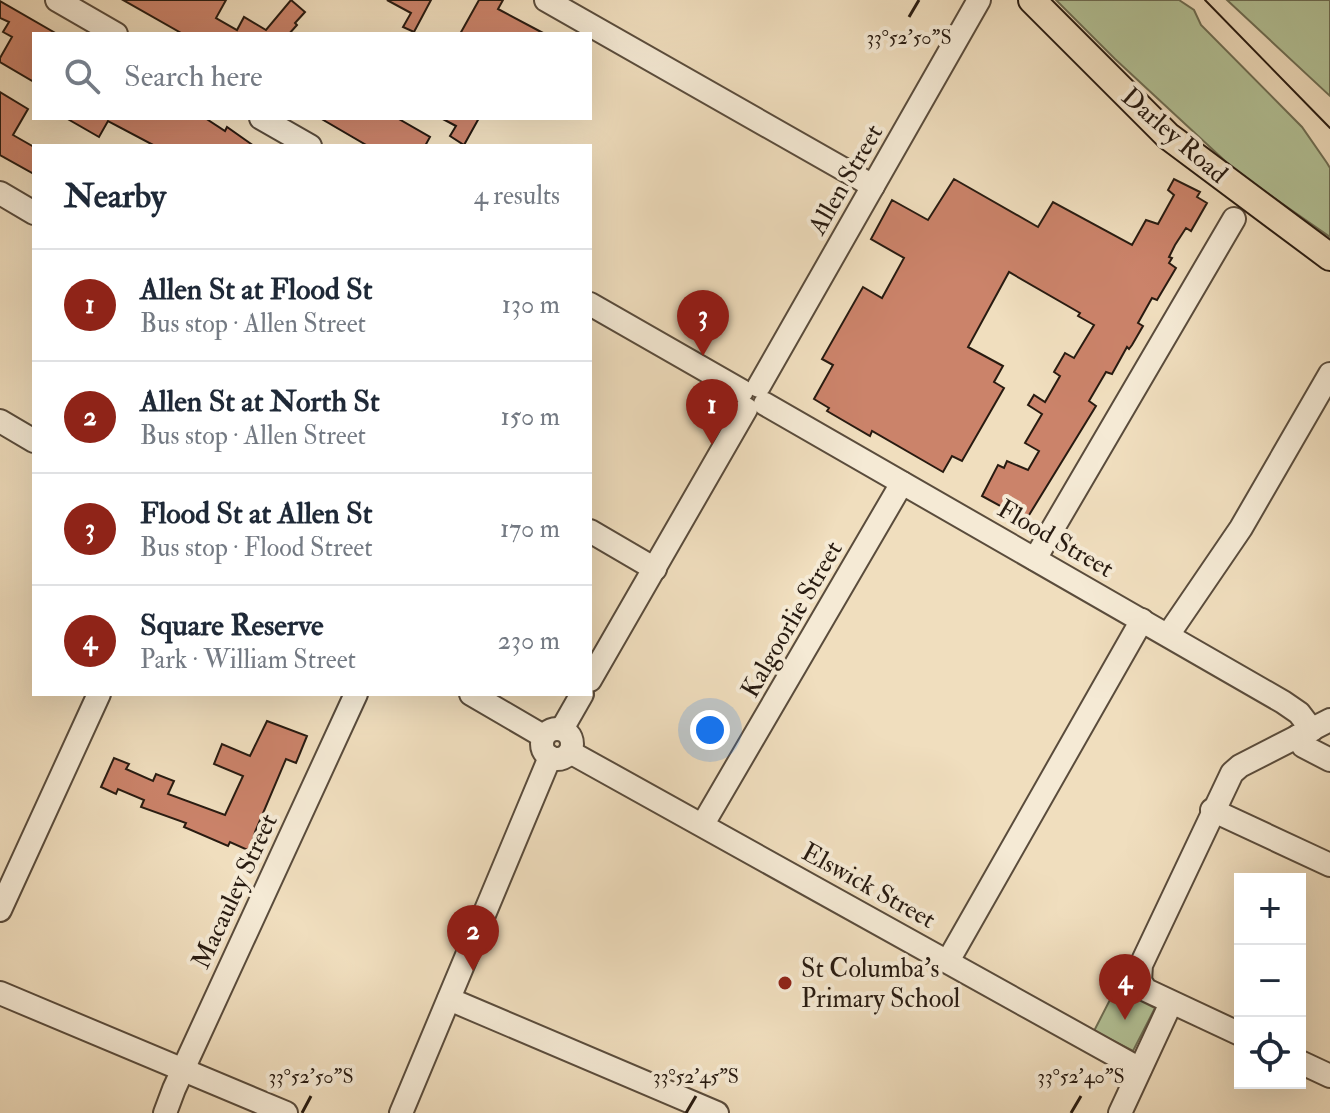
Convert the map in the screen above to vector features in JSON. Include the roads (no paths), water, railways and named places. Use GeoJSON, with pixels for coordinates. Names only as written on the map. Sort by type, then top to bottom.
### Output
{"type":"FeatureCollection","features":[{"type":"Feature","properties":{"kind":"main road","name":"Darley Road"},"geometry":{"type":"LineString","coordinates":[[1032,0],[1168,136],[1330,257]]}},
{"type":"Feature","properties":{"kind":"street"},"geometry":{"type":"LineString","coordinates":[[57,0],[113,32]]}},
{"type":"Feature","properties":{"kind":"street"},"geometry":{"type":"LineString","coordinates":[[546,0],[873,186]]}},
{"type":"Feature","properties":{"kind":"street","name":"Allen Street"},"geometry":{"type":"LineString","coordinates":[[592,677],[979,0]]}},
{"type":"Feature","properties":{"kind":"street"},"geometry":{"type":"LineString","coordinates":[[264,120],[302,144]]}},
{"type":"Feature","properties":{"kind":"street"},"geometry":{"type":"LineString","coordinates":[[0,193],[32,212]]}},
{"type":"Feature","properties":{"kind":"street"},"geometry":{"type":"LineString","coordinates":[[1035,559],[1234,219]]}},
{"type":"Feature","properties":{"kind":"street","name":"Flood Street"},"geometry":{"type":"LineString","coordinates":[[592,305],[1283,702],[1299,713],[1313,729],[1303,746],[1330,760]]}},
{"type":"Feature","properties":{"kind":"street"},"geometry":{"type":"LineString","coordinates":[[1168,635],[1241,528],[1330,374]]}},
{"type":"Feature","properties":{"kind":"street"},"geometry":{"type":"LineString","coordinates":[[0,421],[32,440]]}},
{"type":"Feature","properties":{"kind":"street","name":"Kalgoorlie Street"},"geometry":{"type":"LineString","coordinates":[[703,824],[902,483]]}},
{"type":"Feature","properties":{"kind":"street"},"geometry":{"type":"LineString","coordinates":[[592,532],[655,569]]}},
{"type":"Feature","properties":{"kind":"street"},"geometry":{"type":"LineString","coordinates":[[948,961],[1142,620]]}},
{"type":"Feature","properties":{"kind":"street"},"geometry":{"type":"LineString","coordinates":[[0,910],[98,696]]}},
{"type":"Feature","properties":{"kind":"street","name":"Macauley Street"},"geometry":{"type":"LineString","coordinates":[[165,1113],[355,696]]}},
{"type":"Feature","properties":{"kind":"street","name":"Elswick Street"},"geometry":{"type":"LineString","coordinates":[[474,696],[1140,1069]]}},
{"type":"Feature","properties":{"kind":"street"},"geometry":{"type":"LineString","coordinates":[[401,1113],[556,744],[581,696]]}},
{"type":"Feature","properties":{"kind":"street"},"geometry":{"type":"LineString","coordinates":[[1234,1031],[1171,1003],[1142,986],[1139,975],[1141,965],[1212,810],[1237,768],[1313,729]]}},
{"type":"Feature","properties":{"kind":"street"},"geometry":{"type":"LineString","coordinates":[[1212,810],[1330,865]]}},
{"type":"Feature","properties":{"kind":"street"},"geometry":{"type":"LineString","coordinates":[[0,993],[286,1113]]}},
{"type":"Feature","properties":{"kind":"street"},"geometry":{"type":"LineString","coordinates":[[449,999],[717,1113]]}},
{"type":"Feature","properties":{"kind":"street"},"geometry":{"type":"LineString","coordinates":[[1120,1113],[1171,1003]]}},
{"type":"Feature","properties":{"kind":"street"},"geometry":{"type":"LineString","coordinates":[[1306,1065],[1330,1076]]}},
{"type":"Feature","properties":{"kind":"tram line"},"geometry":{"type":"LineString","coordinates":[[1205,0],[1330,128]]}},
{"type":"Feature","properties":{"kind":"place","name":"Flood St at Allen St"},"geometry":{"type":"Point","coordinates":[703,356]}},
{"type":"Feature","properties":{"kind":"place","name":"Allen St at Flood St"},"geometry":{"type":"Point","coordinates":[712,445]}},
{"type":"Feature","properties":{"kind":"place","name":"Allen St at North St"},"geometry":{"type":"Point","coordinates":[473,971]}},
{"type":"Feature","properties":{"kind":"place","name":"St Columba's Primary School"},"geometry":{"type":"Point","coordinates":[785,983]}},
{"type":"Feature","properties":{"kind":"place","name":"Square Reserve"},"geometry":{"type":"Point","coordinates":[1125,1020]}}]}
